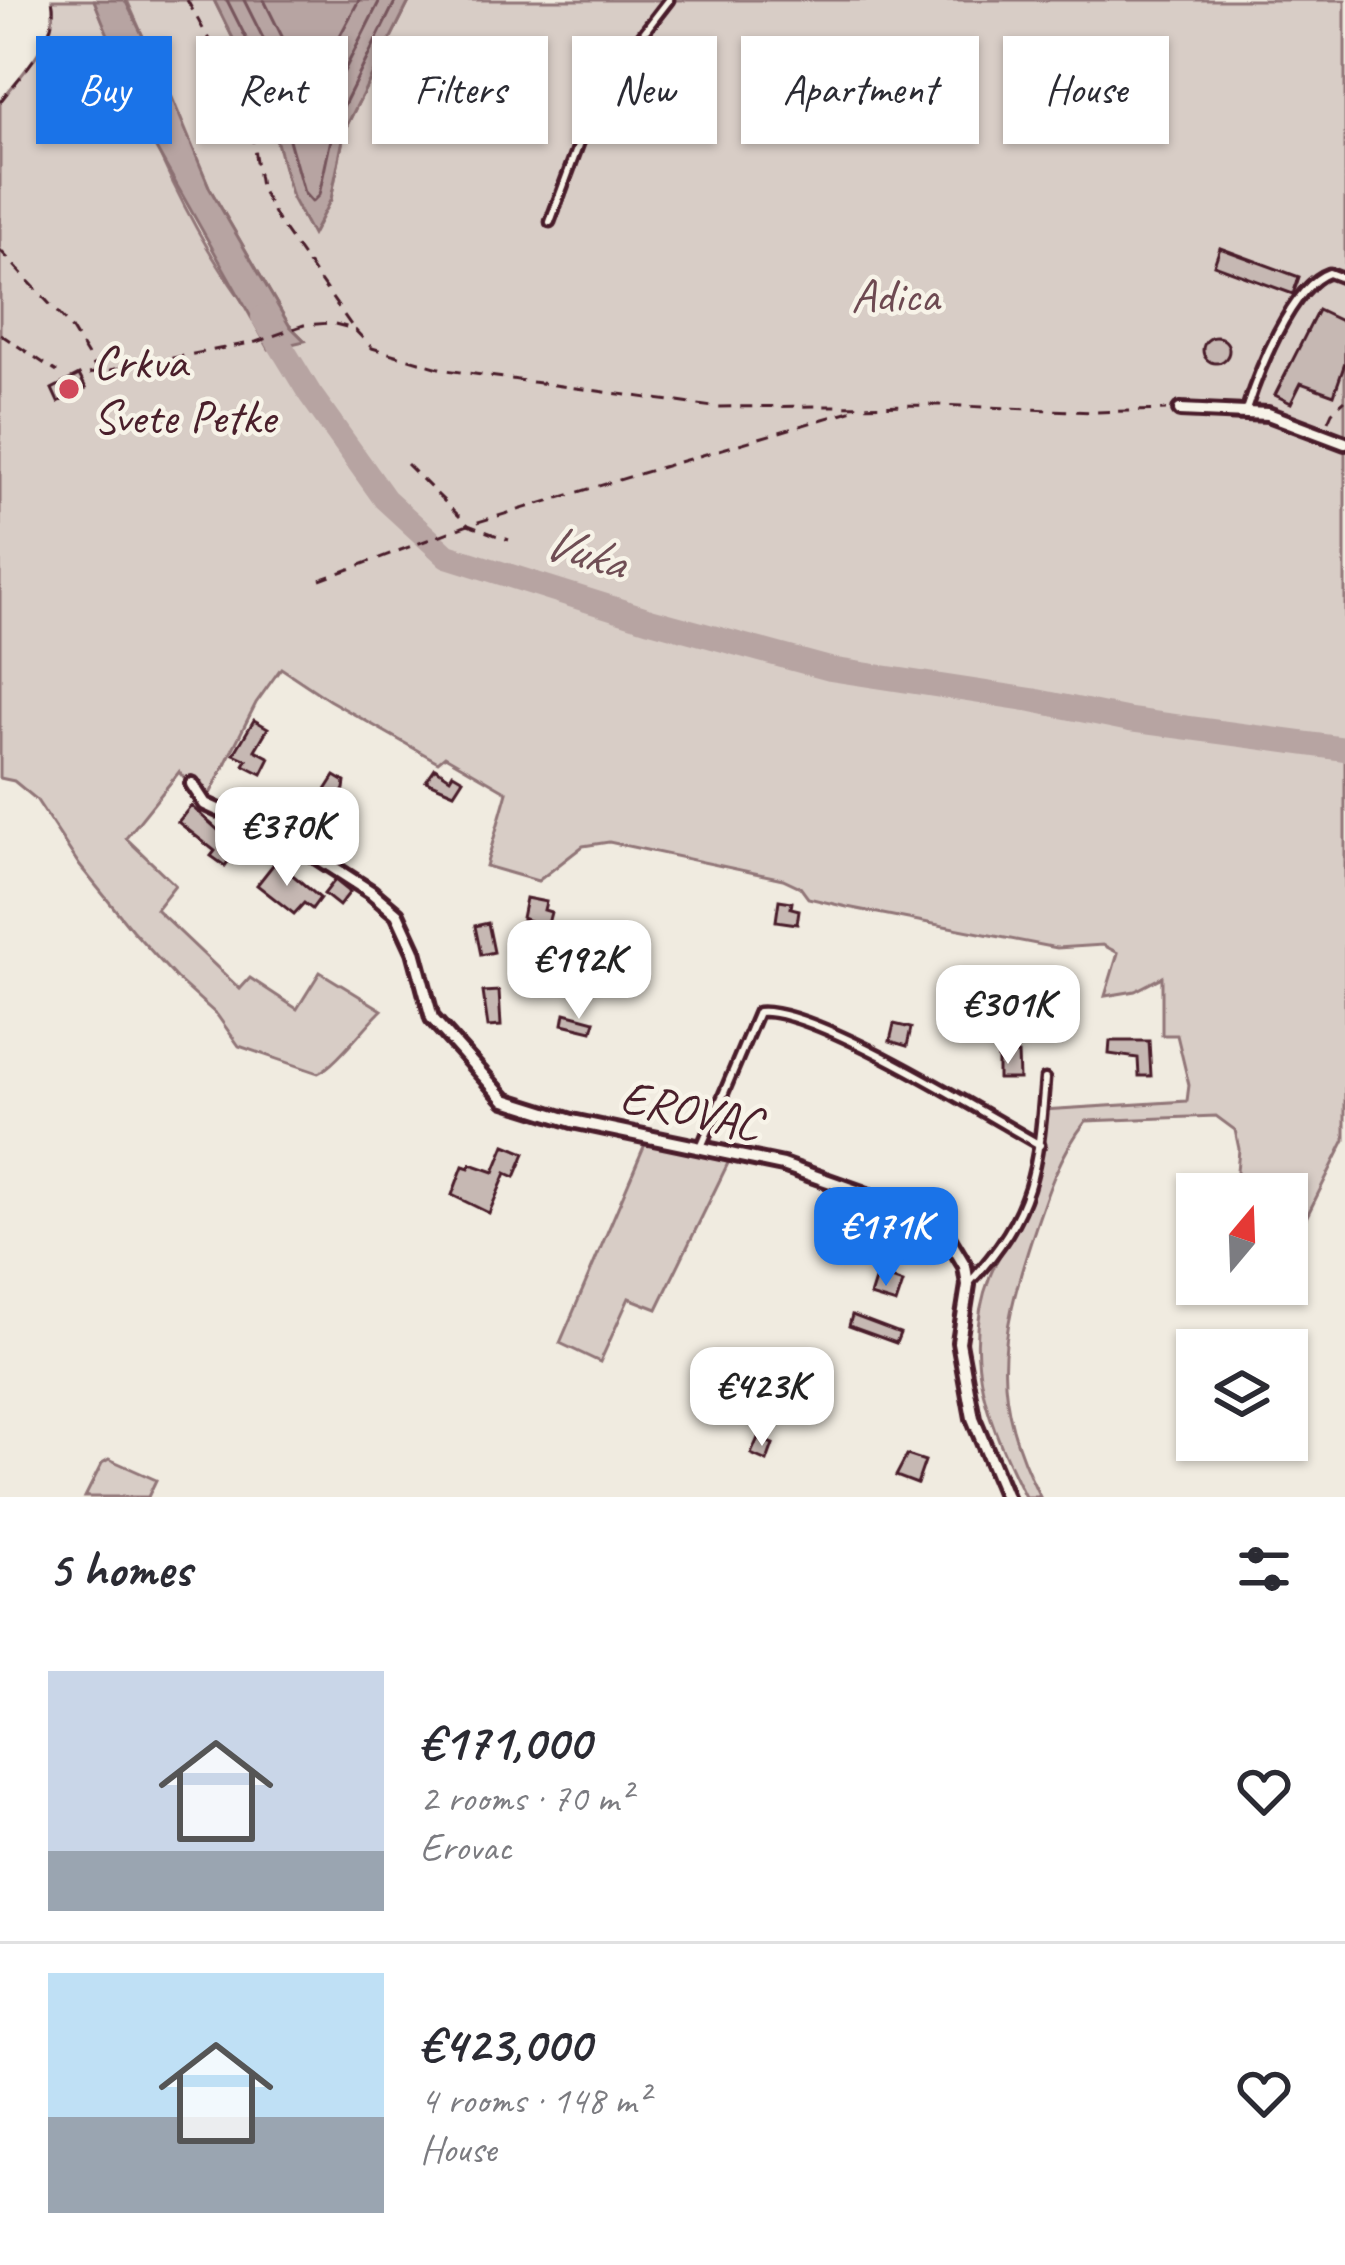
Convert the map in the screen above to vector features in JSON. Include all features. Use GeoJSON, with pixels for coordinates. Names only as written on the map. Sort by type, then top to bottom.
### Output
{"type":"FeatureCollection","features":[{"type":"Feature","properties":{"kind":"street"},"geometry":{"type":"LineString","coordinates":[[1180,410],[1268,414],[1345,443]]}},
{"type":"Feature","properties":{"kind":"street","name":"EROVAC"},"geometry":{"type":"LineString","coordinates":[[192,784],[205,804],[309,852],[397,914],[414,951],[432,1018],[505,1100],[572,1121],[820,1177],[910,1214],[947,1236],[957,1247],[968,1285]]}},
{"type":"Feature","properties":{"kind":"street"},"geometry":{"type":"LineString","coordinates":[[968,1285],[959,1342],[973,1418],[1003,1492],[988,1497]]}},
{"type":"Feature","properties":{"kind":"lane"},"geometry":{"type":"LineString","coordinates":[[550,222],[598,92],[669,0]]}},
{"type":"Feature","properties":{"kind":"lane"},"geometry":{"type":"LineString","coordinates":[[1246,410],[1270,349],[1305,290],[1329,273],[1345,278]]}},
{"type":"Feature","properties":{"kind":"lane"},"geometry":{"type":"LineString","coordinates":[[701,1147],[758,1012],[771,1010],[829,1029],[1040,1145]]}},
{"type":"Feature","properties":{"kind":"lane"},"geometry":{"type":"LineString","coordinates":[[968,1285],[1001,1249],[1035,1173],[1045,1078]]}},
{"type":"Feature","properties":{"kind":"path"},"geometry":{"type":"LineString","coordinates":[[0,102],[44,42],[53,24],[52,0]]}},
{"type":"Feature","properties":{"kind":"path"},"geometry":{"type":"LineString","coordinates":[[187,0],[248,110],[260,187],[269,204],[372,348],[446,370],[713,407],[1180,410]]}},
{"type":"Feature","properties":{"kind":"path"},"geometry":{"type":"LineString","coordinates":[[0,250],[69,325],[98,372]]}},
{"type":"Feature","properties":{"kind":"path"},"geometry":{"type":"LineString","coordinates":[[89,374],[256,341],[304,325],[331,323],[354,329]]}},
{"type":"Feature","properties":{"kind":"path"},"geometry":{"type":"LineString","coordinates":[[0,334],[57,373]]}},
{"type":"Feature","properties":{"kind":"path"},"geometry":{"type":"LineString","coordinates":[[1323,435],[1332,412],[1345,402]]}},
{"type":"Feature","properties":{"kind":"path"},"geometry":{"type":"LineString","coordinates":[[320,580],[468,524],[868,405]]}},
{"type":"Feature","properties":{"kind":"path"},"geometry":{"type":"LineString","coordinates":[[407,464],[468,524],[509,540]]}},
{"type":"Feature","properties":{"kind":"green space"},"geometry":{"type":"Polygon","coordinates":[[[52,0],[94,0],[109,36],[47,36],[52,0]]]}},
{"type":"Feature","properties":{"kind":"green space","name":"Adica"},"geometry":{"type":"Polygon","coordinates":[[[127,0],[214,0],[232,36],[196,36],[196,144],[281,144],[331,199],[342,144],[348,144],[348,123],[372,75],[372,144],[548,144],[548,36],[392,36],[410,0],[1345,0],[1345,1140],[1308,1214],[1308,1173],[1237,1173],[1235,1130],[1216,1116],[1086,1121],[1048,1192],[1006,1339],[1004,1369],[1013,1429],[1040,1497],[1025,1497],[990,1417],[978,1362],[981,1306],[1026,1201],[1043,1110],[1187,1101],[1189,1085],[1177,1035],[1162,1035],[1162,977],[1135,991],[1105,996],[1118,953],[1103,945],[1057,948],[847,907],[808,898],[800,887],[783,879],[609,842],[583,846],[538,881],[486,866],[507,792],[445,756],[438,762],[281,668],[256,703],[205,804],[179,772],[126,838],[175,885],[156,909],[240,989],[250,978],[297,1009],[320,972],[382,1010],[318,1073],[239,1046],[217,1015],[132,930],[80,866],[36,799],[14,781],[0,778],[0,102],[36,55],[36,144],[155,144],[218,264],[246,305],[288,344],[304,340],[289,325],[210,189],[172,102],[172,36],[143,36],[127,0]]]}},
{"type":"Feature","properties":{"kind":"green space"},"geometry":{"type":"Polygon","coordinates":[[[648,1137],[732,1155],[657,1309],[629,1298],[600,1362],[560,1343],[648,1137]]]}},
{"type":"Feature","properties":{"kind":"green space"},"geometry":{"type":"Polygon","coordinates":[[[109,1459],[156,1480],[148,1497],[85,1497],[102,1463],[109,1459]]]}},
{"type":"Feature","properties":{"kind":"water"},"geometry":{"type":"Polygon","coordinates":[[[94,0],[125,0],[143,36],[109,36],[94,0]]]}},
{"type":"Feature","properties":{"kind":"water"},"geometry":{"type":"Polygon","coordinates":[[[214,0],[410,0],[392,36],[372,36],[372,75],[348,123],[348,36],[232,36],[214,0]]]}},
{"type":"Feature","properties":{"kind":"water"},"geometry":{"type":"Polygon","coordinates":[[[172,97],[210,189],[289,325],[305,341],[269,349],[154,144],[172,144],[172,97]]]}},
{"type":"Feature","properties":{"kind":"water"},"geometry":{"type":"Polygon","coordinates":[[[277,144],[342,144],[331,199],[312,235],[292,198],[277,144]]]}},
{"type":"Feature","properties":{"kind":"building"},"geometry":{"type":"Polygon","coordinates":[[[1220,248],[1299,277],[1293,294],[1214,265],[1220,248]]]}},
{"type":"Feature","properties":{"kind":"building"},"geometry":{"type":"Polygon","coordinates":[[[1318,310],[1345,323],[1345,363],[1334,395],[1301,383],[1291,403],[1275,395],[1318,310]]]}},
{"type":"Feature","properties":{"kind":"building"},"geometry":{"type":"Polygon","coordinates":[[[1216,337],[1229,350],[1216,363],[1203,350],[1216,337]]]}},
{"type":"Feature","properties":{"kind":"building","name":"Crkva Svete Petke"},"geometry":{"type":"Polygon","coordinates":[[[79,375],[86,388],[58,402],[52,389],[79,375]]]}},
{"type":"Feature","properties":{"kind":"building"},"geometry":{"type":"Polygon","coordinates":[[[254,720],[268,728],[255,750],[270,758],[262,774],[234,754],[254,720]]]}},
{"type":"Feature","properties":{"kind":"building"},"geometry":{"type":"Polygon","coordinates":[[[435,768],[450,778],[453,773],[463,779],[454,793],[426,781],[435,768]]]}},
{"type":"Feature","properties":{"kind":"building"},"geometry":{"type":"Polygon","coordinates":[[[335,776],[345,782],[344,789],[312,840],[302,833],[305,823],[335,776]]]}},
{"type":"Feature","properties":{"kind":"building"},"geometry":{"type":"Polygon","coordinates":[[[191,806],[238,848],[225,866],[211,856],[215,851],[178,822],[191,806]]]}},
{"type":"Feature","properties":{"kind":"building"},"geometry":{"type":"Polygon","coordinates":[[[276,861],[320,898],[312,909],[304,903],[294,914],[257,885],[276,861]]]}},
{"type":"Feature","properties":{"kind":"building"},"geometry":{"type":"Polygon","coordinates":[[[335,880],[350,892],[339,906],[324,894],[335,880]]]}},
{"type":"Feature","properties":{"kind":"building"},"geometry":{"type":"Polygon","coordinates":[[[526,898],[546,902],[544,910],[551,912],[547,928],[522,918],[526,898]]]}},
{"type":"Feature","properties":{"kind":"building"},"geometry":{"type":"Polygon","coordinates":[[[779,900],[792,902],[791,908],[799,910],[797,924],[776,921],[779,900]]]}},
{"type":"Feature","properties":{"kind":"building"},"geometry":{"type":"Polygon","coordinates":[[[488,923],[494,952],[481,955],[475,926],[488,923]]]}},
{"type":"Feature","properties":{"kind":"building"},"geometry":{"type":"Polygon","coordinates":[[[499,991],[501,1026],[488,1027],[483,992],[499,991]]]}},
{"type":"Feature","properties":{"kind":"building"},"geometry":{"type":"Polygon","coordinates":[[[565,1013],[595,1021],[592,1031],[563,1024],[565,1013]]]}},
{"type":"Feature","properties":{"kind":"building"},"geometry":{"type":"Polygon","coordinates":[[[894,1024],[911,1028],[907,1046],[890,1041],[894,1024]]]}},
{"type":"Feature","properties":{"kind":"building"},"geometry":{"type":"Polygon","coordinates":[[[1110,1041],[1149,1041],[1151,1076],[1139,1076],[1138,1058],[1109,1054],[1110,1041]]]}},
{"type":"Feature","properties":{"kind":"building"},"geometry":{"type":"Polygon","coordinates":[[[1018,1054],[1019,1079],[998,1079],[998,1055],[1018,1054]]]}},
{"type":"Feature","properties":{"kind":"building"},"geometry":{"type":"Polygon","coordinates":[[[505,1145],[525,1153],[515,1177],[506,1173],[489,1213],[452,1195],[463,1166],[494,1172],[505,1145]]]}},
{"type":"Feature","properties":{"kind":"building"},"geometry":{"type":"Polygon","coordinates":[[[877,1274],[903,1283],[896,1304],[870,1296],[877,1274]]]}},
{"type":"Feature","properties":{"kind":"building"},"geometry":{"type":"Polygon","coordinates":[[[852,1315],[900,1333],[896,1343],[849,1326],[852,1315]]]}},
{"type":"Feature","properties":{"kind":"building"},"geometry":{"type":"Polygon","coordinates":[[[758,1438],[773,1444],[767,1461],[751,1454],[758,1438]]]}},
{"type":"Feature","properties":{"kind":"building"},"geometry":{"type":"Polygon","coordinates":[[[907,1455],[925,1461],[917,1484],[896,1476],[907,1455]]]}},
{"type":"Feature","properties":{"kind":"waterway","name":"Vuka"},"geometry":{"type":"LineString","coordinates":[[263,317],[310,394],[385,499],[447,556],[650,620],[830,669],[1130,720],[1345,749]]}},
{"type":"Feature","properties":{"kind":"place","name":"Crkva Svete Petke"},"geometry":{"type":"Point","coordinates":[69,389]}}]}
